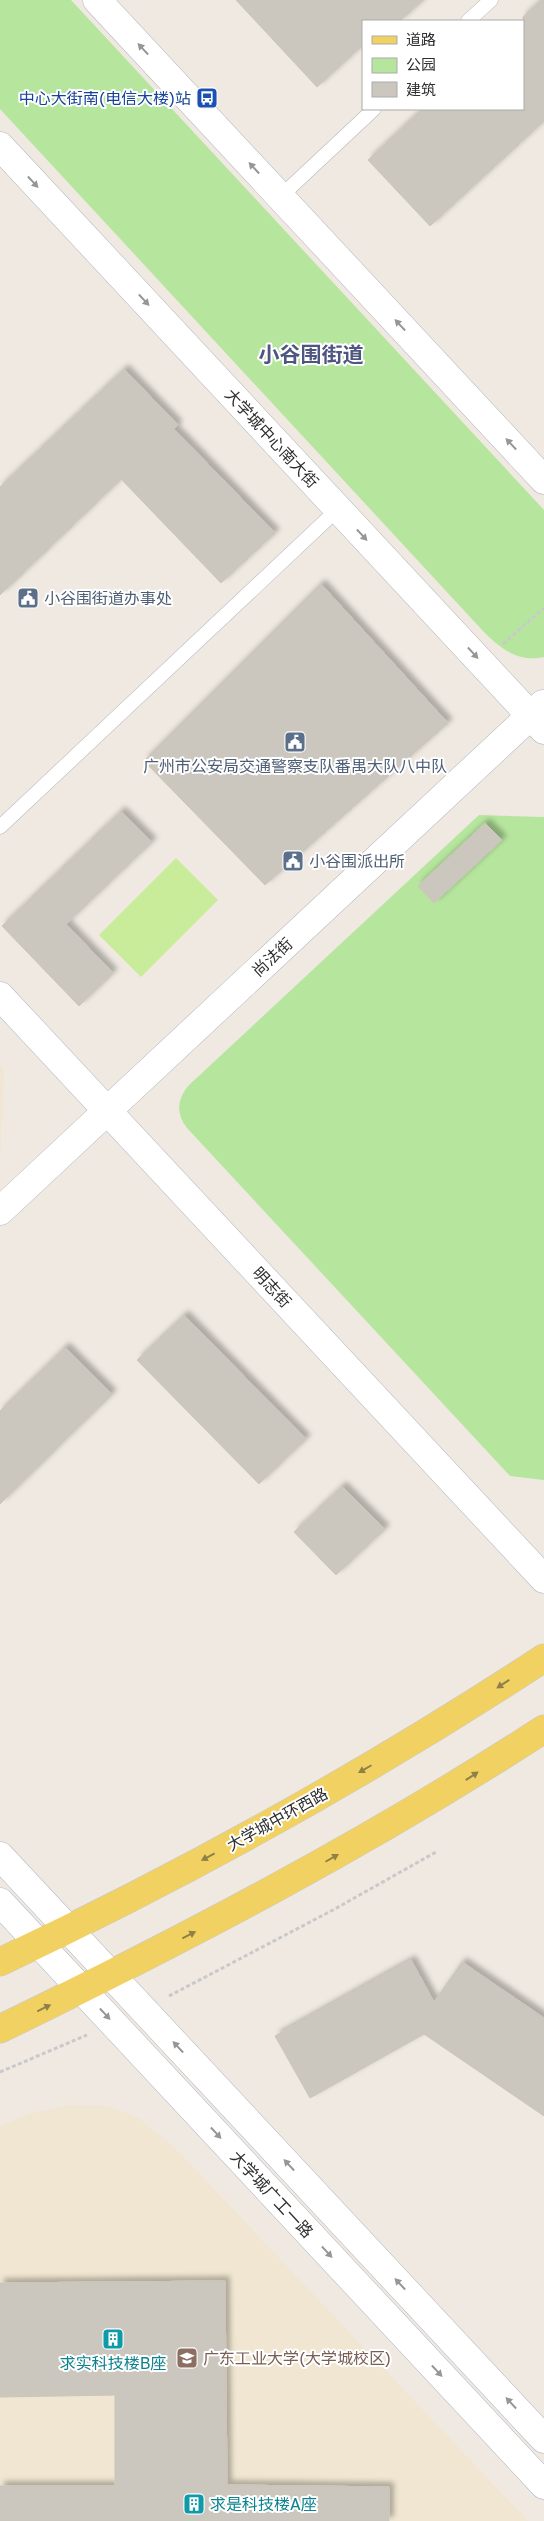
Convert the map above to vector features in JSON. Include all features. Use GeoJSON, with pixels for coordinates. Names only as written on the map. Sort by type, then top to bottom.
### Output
{"type":"FeatureCollection","features":[{"type":"Feature","properties":{"kind":"main road"},"geometry":{"type":"LineString","coordinates":[[97,0],[544,480]]}},
{"type":"Feature","properties":{"kind":"main road","name":"大学城中心南大街"},"geometry":{"type":"LineString","coordinates":[[0,146],[338,509],[540,716]]}},
{"type":"Feature","properties":{"kind":"main road","name":"尚法街"},"geometry":{"type":"LineString","coordinates":[[0,1211],[540,716]]}},
{"type":"Feature","properties":{"kind":"main road","name":"明志街"},"geometry":{"type":"LineString","coordinates":[[0,996],[544,1579]]}},
{"type":"Feature","properties":{"kind":"main road","name":"大学城中环西路"},"geometry":{"type":"LineString","coordinates":[[0,1962],[69,1929],[268,1826],[433,1730],[544,1658]]}},
{"type":"Feature","properties":{"kind":"main road"},"geometry":{"type":"LineString","coordinates":[[0,2029],[82,1990],[305,1873],[464,1781],[544,1729]]}},
{"type":"Feature","properties":{"kind":"main road","name":"大学城广工一路"},"geometry":{"type":"LineString","coordinates":[[0,1856],[544,2439]]}},
{"type":"Feature","properties":{"kind":"main road","name":"大学城广工一路"},"geometry":{"type":"LineString","coordinates":[[0,1902],[544,2485]]}},
{"type":"Feature","properties":{"kind":"lane"},"geometry":{"type":"LineString","coordinates":[[469,20],[491,0]]}},
{"type":"Feature","properties":{"kind":"lane"},"geometry":{"type":"LineString","coordinates":[[280,196],[373,110]]}},
{"type":"Feature","properties":{"kind":"lane"},"geometry":{"type":"LineString","coordinates":[[0,827],[338,509]]}},
{"type":"Feature","properties":{"kind":"path"},"geometry":{"type":"LineString","coordinates":[[499,647],[544,608]]}},
{"type":"Feature","properties":{"kind":"path"},"geometry":{"type":"LineString","coordinates":[[144,2010],[333,1910],[436,1852]]}},
{"type":"Feature","properties":{"kind":"path"},"geometry":{"type":"LineString","coordinates":[[0,2072],[114,2024]]}},
{"type":"Feature","properties":{"kind":"shaded area"},"geometry":{"type":"Polygon","coordinates":[[[0,1065],[4,1070],[0,1159],[0,1065]]]}},
{"type":"Feature","properties":{"kind":"shaded area","name":"广东工业大学(大学城校区)"},"geometry":{"type":"Polygon","coordinates":[[[71,2105],[105,2106],[130,2114],[141,2120],[175,2148],[528,2521],[0,2521],[0,2126],[28,2114],[71,2105]]]}},
{"type":"Feature","properties":{"kind":"green space"},"geometry":{"type":"Polygon","coordinates":[[[0,0],[71,0],[544,510],[544,657],[526,658],[510,653],[483,631],[0,109],[0,0]]]}},
{"type":"Feature","properties":{"kind":"green space"},"geometry":{"type":"Polygon","coordinates":[[[479,815],[544,817],[544,1480],[510,1476],[187,1128],[181,1118],[179,1107],[184,1091],[188,1086],[479,815]]]}},
{"type":"Feature","properties":{"kind":"green space"},"geometry":{"type":"Polygon","coordinates":[[[176,858],[218,900],[141,977],[99,935],[176,858]]]}},
{"type":"Feature","properties":{"kind":"building"},"geometry":{"type":"Polygon","coordinates":[[[236,0],[423,0],[401,20],[362,20],[362,46],[317,87],[236,0]]]}},
{"type":"Feature","properties":{"kind":"building"},"geometry":{"type":"Polygon","coordinates":[[[541,0],[544,0],[544,121],[430,226],[368,160],[421,110],[524,110],[523,17],[541,0]]]}},
{"type":"Feature","properties":{"kind":"building"},"geometry":{"type":"Polygon","coordinates":[[[124,369],[178,425],[174,429],[275,533],[221,583],[121,479],[0,595],[0,487],[124,369]]]}},
{"type":"Feature","properties":{"kind":"building","name":"广州市公安局交通警察支队番禺大队八中队"},"geometry":{"type":"Polygon","coordinates":[[[321,584],[448,723],[265,885],[144,761],[321,584]]]}},
{"type":"Feature","properties":{"kind":"building"},"geometry":{"type":"Polygon","coordinates":[[[121,811],[152,842],[66,924],[113,973],[79,1006],[2,926],[121,811]]]}},
{"type":"Feature","properties":{"kind":"building"},"geometry":{"type":"Polygon","coordinates":[[[485,823],[502,840],[434,903],[418,886],[485,823]]]}},
{"type":"Feature","properties":{"kind":"building"},"geometry":{"type":"Polygon","coordinates":[[[184,1315],[306,1439],[259,1484],[137,1360],[184,1315]]]}},
{"type":"Feature","properties":{"kind":"building"},"geometry":{"type":"Polygon","coordinates":[[[65,1347],[112,1394],[0,1504],[0,1411],[65,1347]]]}},
{"type":"Feature","properties":{"kind":"building"},"geometry":{"type":"Polygon","coordinates":[[[342,1486],[385,1529],[336,1575],[294,1532],[342,1486]]]}},
{"type":"Feature","properties":{"kind":"building"},"geometry":{"type":"Polygon","coordinates":[[[411,1960],[434,2002],[462,1962],[544,2018],[544,2116],[424,2034],[310,2098],[275,2036],[411,1960]]]}},
{"type":"Feature","properties":{"kind":"building"},"geometry":{"type":"Polygon","coordinates":[[[225,2281],[227,2485],[389,2487],[389,2521],[0,2521],[0,2486],[115,2486],[115,2395],[0,2397],[0,2283],[225,2281]]]}},
{"type":"Feature","properties":{"kind":"place","name":"中心大街南(电信大楼)站"},"geometry":{"type":"Point","coordinates":[207,98]}},
{"type":"Feature","properties":{"kind":"place","name":"小谷围街道办事处"},"geometry":{"type":"Point","coordinates":[28,598]}},
{"type":"Feature","properties":{"kind":"place","name":"广州市公安局交通警察支队番禺大队八中队"},"geometry":{"type":"Point","coordinates":[295,742]}},
{"type":"Feature","properties":{"kind":"place","name":"小谷围派出所"},"geometry":{"type":"Point","coordinates":[293,861]}},
{"type":"Feature","properties":{"kind":"place","name":"求实科技楼B座"},"geometry":{"type":"Point","coordinates":[113,2339]}},
{"type":"Feature","properties":{"kind":"place","name":"广东工业大学(大学城校区)"},"geometry":{"type":"Point","coordinates":[187,2358]}},
{"type":"Feature","properties":{"kind":"place","name":"求是科技楼A座"},"geometry":{"type":"Point","coordinates":[194,2504]}},
{"type":"Feature","properties":{"kind":"district","name":"小谷围街道"},"geometry":{"type":"Point","coordinates":[311,355]}}]}
